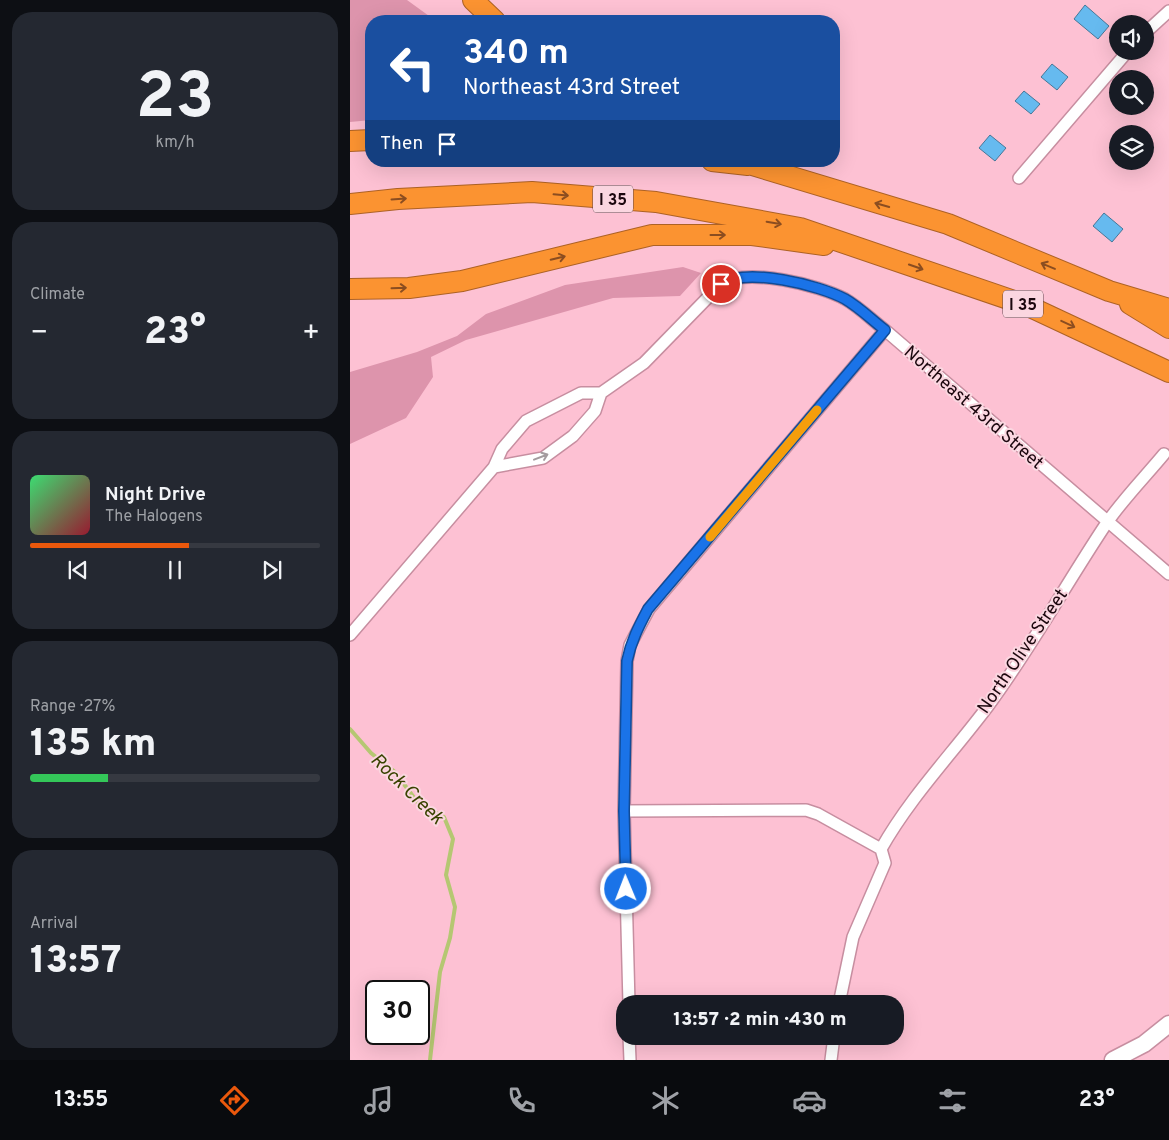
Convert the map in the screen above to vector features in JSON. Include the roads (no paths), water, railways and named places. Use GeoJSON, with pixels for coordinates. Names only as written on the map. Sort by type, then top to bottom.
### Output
{"type":"FeatureCollection","features":[{"type":"Feature","properties":{"kind":"highway"},"geometry":{"type":"LineString","coordinates":[[473,0],[489,15]]}},
{"type":"Feature","properties":{"kind":"highway"},"geometry":{"type":"LineString","coordinates":[[350,141],[365,140]]}},
{"type":"Feature","properties":{"kind":"highway","name":"I 35"},"geometry":{"type":"LineString","coordinates":[[756,167],[948,224],[1109,291],[1169,328]]}},
{"type":"Feature","properties":{"kind":"highway","name":"I 35"},"geometry":{"type":"LineString","coordinates":[[350,204],[398,199],[532,192],[656,202],[800,228],[1026,305],[1167,371]]}},
{"type":"Feature","properties":{"kind":"highway"},"geometry":{"type":"LineString","coordinates":[[350,289],[409,288],[462,281],[652,235],[752,235],[870,252]]}},
{"type":"Feature","properties":{"kind":"highway"},"geometry":{"type":"LineString","coordinates":[[1109,291],[1169,309]]}},
{"type":"Feature","properties":{"kind":"main road"},"geometry":{"type":"LineString","coordinates":[[1113,1060],[1144,1044],[1169,1024]]}},
{"type":"Feature","properties":{"kind":"street"},"geometry":{"type":"LineString","coordinates":[[1154,25],[1169,11]]}},
{"type":"Feature","properties":{"kind":"street"},"geometry":{"type":"LineString","coordinates":[[1019,178],[1120,60]]}},
{"type":"Feature","properties":{"kind":"street","name":"Northeast 43rd Street"},"geometry":{"type":"LineString","coordinates":[[601,393],[644,363],[706,297],[728,279],[744,277],[781,279],[807,285],[845,299],[885,330],[1169,574]]}},
{"type":"Feature","properties":{"kind":"street"},"geometry":{"type":"LineString","coordinates":[[629,995],[624,811],[627,661],[630,645],[648,609],[885,330]]}},
{"type":"Feature","properties":{"kind":"street"},"geometry":{"type":"LineString","coordinates":[[350,636],[494,467],[502,449],[526,422],[581,393],[601,393],[595,411],[574,436],[543,458],[494,467]]}},
{"type":"Feature","properties":{"kind":"street","name":"North Olive Street"},"geometry":{"type":"LineString","coordinates":[[880,849],[918,791],[987,706],[1031,642],[1108,522],[1164,454]]}},
{"type":"Feature","properties":{"kind":"street"},"geometry":{"type":"LineString","coordinates":[[624,811],[806,810],[818,814],[880,849],[885,863],[853,938],[841,995]]}},
{"type":"Feature","properties":{"kind":"street"},"geometry":{"type":"LineString","coordinates":[[629,1045],[630,1060]]}},
{"type":"Feature","properties":{"kind":"street"},"geometry":{"type":"LineString","coordinates":[[831,1060],[833,1045]]}},
{"type":"Feature","properties":{"kind":"waterway","name":"Rock Creek"},"geometry":{"type":"LineString","coordinates":[[350,729],[371,753],[395,772],[418,803],[444,817],[453,839],[446,875],[455,907],[450,938],[440,972],[430,1060]]}}]}
